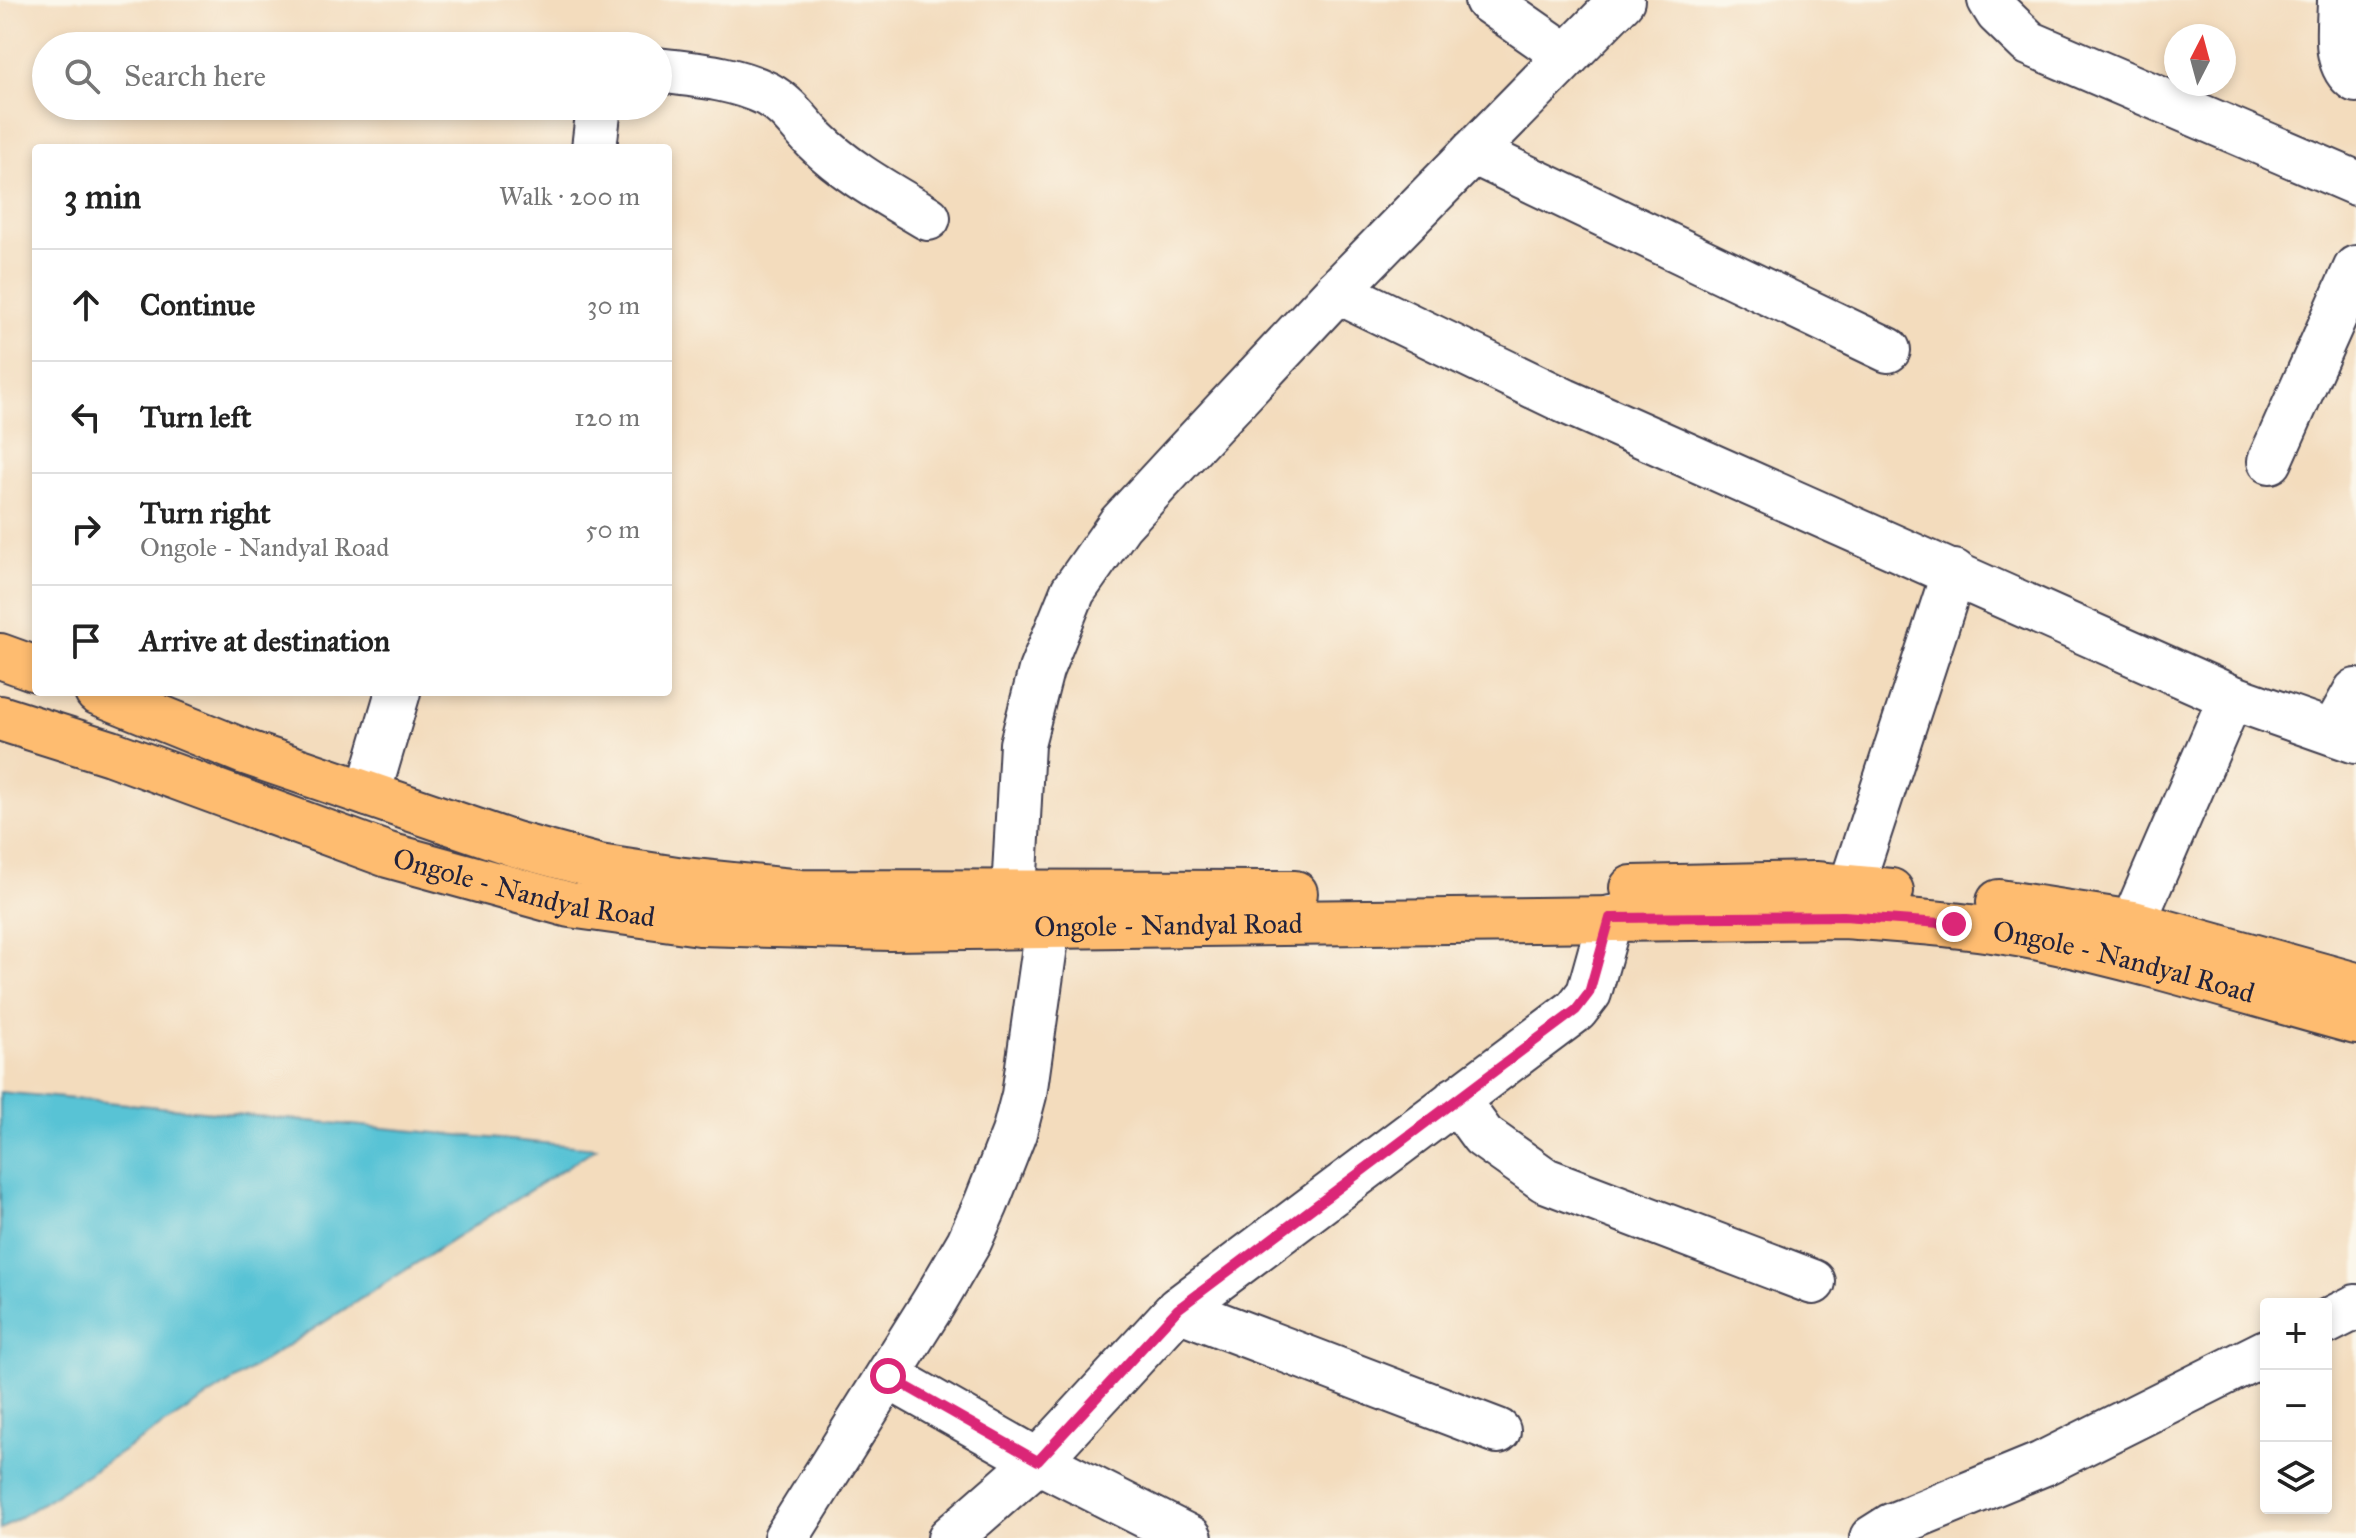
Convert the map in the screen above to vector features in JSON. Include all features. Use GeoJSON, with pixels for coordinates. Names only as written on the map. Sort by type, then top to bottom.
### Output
{"type":"FeatureCollection","features":[{"type":"Feature","properties":{"kind":"main road"},"geometry":{"type":"LineString","coordinates":[[0,656],[32,668]]}},
{"type":"Feature","properties":{"kind":"main road","name":"Ongole - Nandyal Road"},"geometry":{"type":"LineString","coordinates":[[107,696],[245,752],[514,844],[599,867],[683,880],[801,892],[1501,892],[1772,884],[1851,887],[1983,900],[2133,923],[2356,985]]}},
{"type":"Feature","properties":{"kind":"main road","name":"Ongole - Nandyal Road"},"geometry":{"type":"LineString","coordinates":[[0,718],[111,753],[388,855],[570,905],[700,923],[890,928],[1844,916],[1954,924],[2041,938],[2128,958],[2356,1022]]}},
{"type":"Feature","properties":{"kind":"street"},"geometry":{"type":"LineString","coordinates":[[1487,0],[1567,56]]}},
{"type":"Feature","properties":{"kind":"street"},"geometry":{"type":"LineString","coordinates":[[1014,893],[1022,744],[1041,670],[1073,591],[1120,524],[1337,291],[1622,0]]}},
{"type":"Feature","properties":{"kind":"street"},"geometry":{"type":"LineString","coordinates":[[1990,0],[1998,13],[2029,43],[2356,183]]}},
{"type":"Feature","properties":{"kind":"street"},"geometry":{"type":"LineString","coordinates":[[2340,0],[2339,51],[2348,75],[2356,80]]}},
{"type":"Feature","properties":{"kind":"street"},"geometry":{"type":"LineString","coordinates":[[672,72],[732,80],[769,95],[793,112],[816,141],[851,170],[928,218]]}},
{"type":"Feature","properties":{"kind":"street"},"geometry":{"type":"LineString","coordinates":[[594,144],[597,120]]}},
{"type":"Feature","properties":{"kind":"street"},"geometry":{"type":"LineString","coordinates":[[1473,152],[1888,350]]}},
{"type":"Feature","properties":{"kind":"street"},"geometry":{"type":"LineString","coordinates":[[2270,461],[2356,268]]}},
{"type":"Feature","properties":{"kind":"street"},"geometry":{"type":"LineString","coordinates":[[1337,291],[1565,401],[2231,697],[2344,737],[2356,691]]}},
{"type":"Feature","properties":{"kind":"street"},"geometry":{"type":"LineString","coordinates":[[1851,887],[1954,572]]}},
{"type":"Feature","properties":{"kind":"street"},"geometry":{"type":"LineString","coordinates":[[368,794],[397,696]]}},
{"type":"Feature","properties":{"kind":"street"},"geometry":{"type":"LineString","coordinates":[[2133,923],[2231,697]]}},
{"type":"Feature","properties":{"kind":"street"},"geometry":{"type":"LineString","coordinates":[[950,1538],[1038,1461],[1178,1309],[1576,1010],[1589,993],[1610,918]]}},
{"type":"Feature","properties":{"kind":"street"},"geometry":{"type":"LineString","coordinates":[[786,1538],[888,1376],[978,1223],[1014,1133],[1024,1095],[1048,925]]}},
{"type":"Feature","properties":{"kind":"street"},"geometry":{"type":"LineString","coordinates":[[1456,1099],[1483,1136],[1545,1180],[1813,1282]]}},
{"type":"Feature","properties":{"kind":"street"},"geometry":{"type":"LineString","coordinates":[[2332,1319],[2356,1307]]}},
{"type":"Feature","properties":{"kind":"street"},"geometry":{"type":"LineString","coordinates":[[1178,1309],[1498,1431]]}},
{"type":"Feature","properties":{"kind":"street"},"geometry":{"type":"LineString","coordinates":[[1886,1534],[2042,1464],[2260,1355]]}},
{"type":"Feature","properties":{"kind":"street"},"geometry":{"type":"LineString","coordinates":[[888,1376],[1038,1461],[1190,1538]]}},
{"type":"Feature","properties":{"kind":"water"},"geometry":{"type":"Polygon","coordinates":[[[0,1092],[596,1148],[0,1530],[0,1092]]]}},
{"type":"Feature","properties":{"kind":"route"},"geometry":{"type":"LineString","coordinates":[[888,1376],[1038,1461],[1178,1309],[1576,1010],[1589,993],[1610,918],[1844,916],[1954,924]]}}]}
